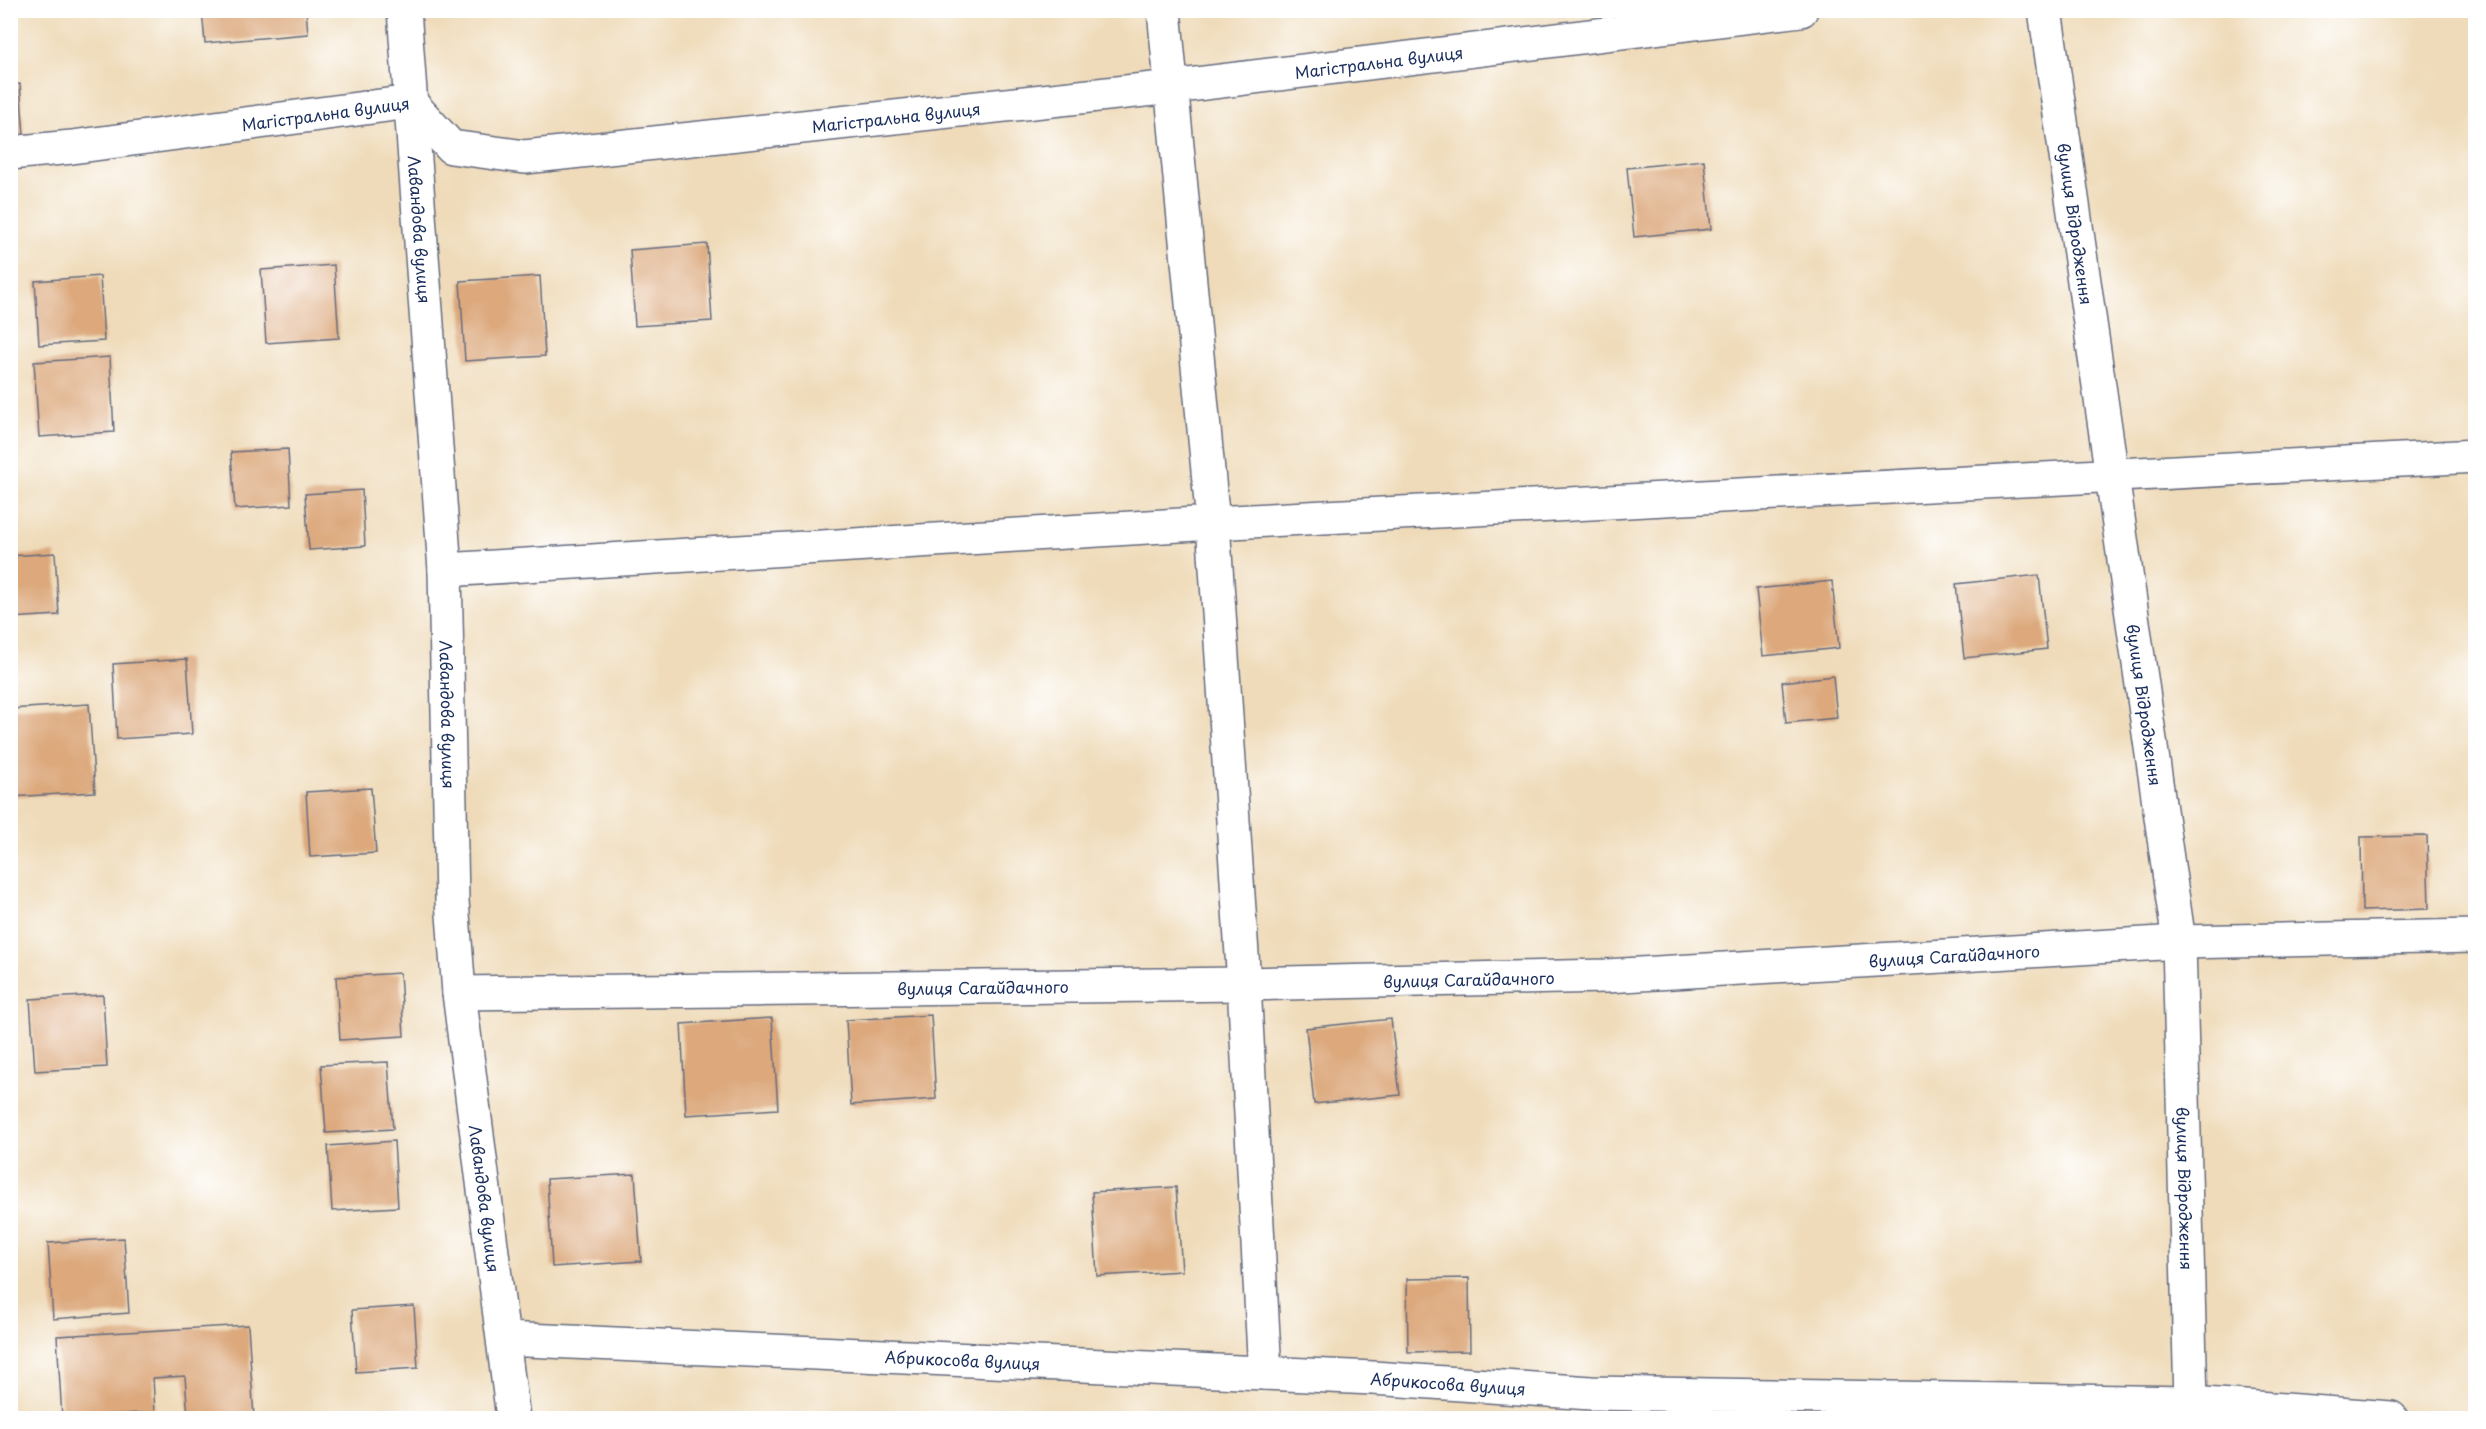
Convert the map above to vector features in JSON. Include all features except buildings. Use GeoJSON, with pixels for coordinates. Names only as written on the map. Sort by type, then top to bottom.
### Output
{"type":"FeatureCollection","features":[{"type":"Feature","properties":{"kind":"street","name":"Лавандова вулиця"},"geometry":{"type":"LineString","coordinates":[[404,10],[445,570],[452,901],[459,993],[513,1419]]}},
{"type":"Feature","properties":{"kind":"street"},"geometry":{"type":"LineString","coordinates":[[1164,10],[1213,524],[1244,984],[1265,1373]]}},
{"type":"Feature","properties":{"kind":"street","name":"Магістральна вулиця"},"geometry":{"type":"LineString","coordinates":[[10,153],[72,147],[410,102],[451,147],[525,157],[1172,87],[1801,10]]}},
{"type":"Feature","properties":{"kind":"street","name":"вулиця Відродження"},"geometry":{"type":"LineString","coordinates":[[2044,10],[2179,942],[2188,1411]]}},
{"type":"Feature","properties":{"kind":"street"},"geometry":{"type":"LineString","coordinates":[[445,570],[1213,524],[2475,456]]}},
{"type":"Feature","properties":{"kind":"street","name":"вулиця Сагайдачного"},"geometry":{"type":"LineString","coordinates":[[459,993],[1244,984],[1606,976],[2179,942],[2475,936]]}},
{"type":"Feature","properties":{"kind":"street","name":"Абрикосова вулиця"},"geometry":{"type":"LineString","coordinates":[[504,1340],[1265,1373],[1585,1406],[2188,1411],[2391,1419]]}}]}
